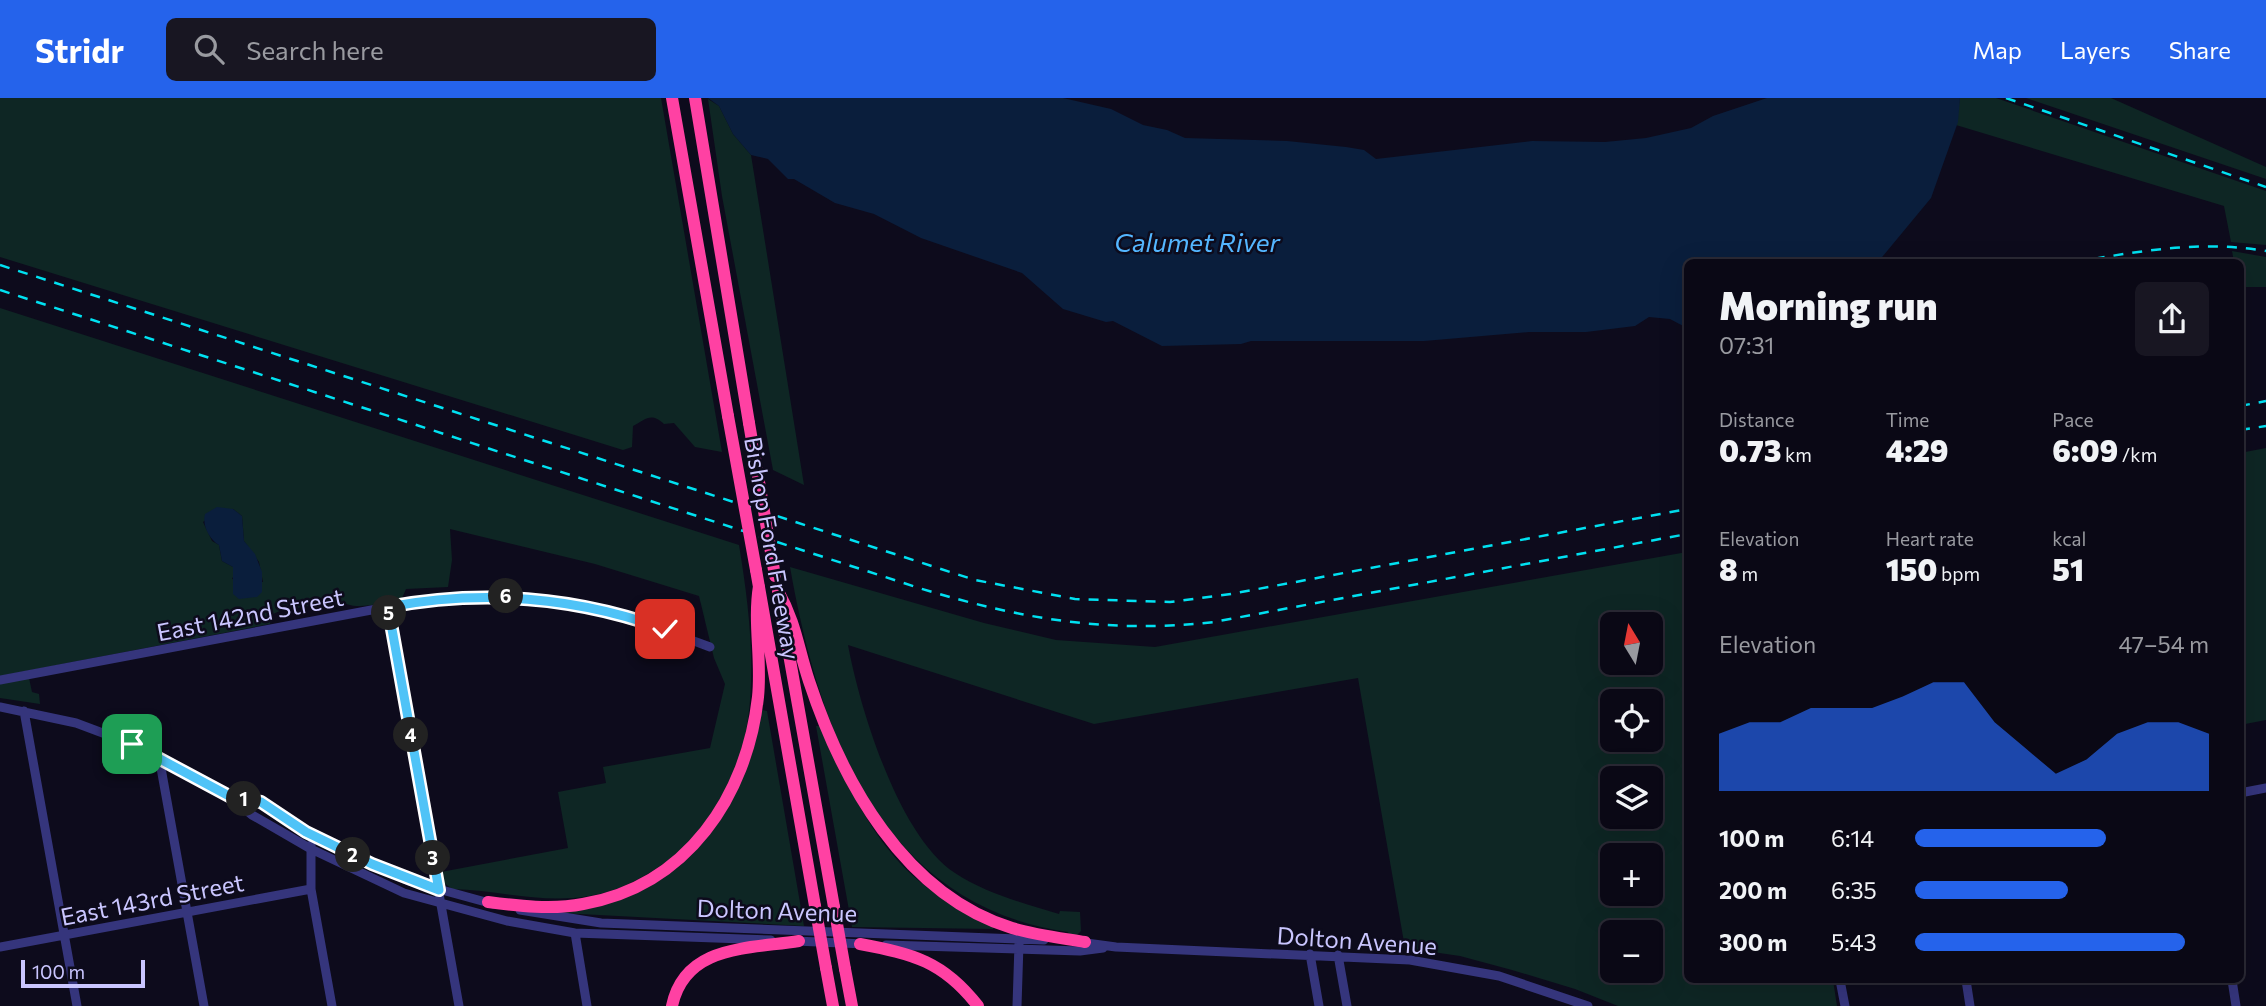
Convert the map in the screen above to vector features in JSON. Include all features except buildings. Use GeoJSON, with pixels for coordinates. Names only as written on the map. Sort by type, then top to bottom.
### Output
{"type":"FeatureCollection","features":[{"type":"Feature","properties":{"kind":"highway","name":"Bishop Ford Freeway"},"geometry":{"type":"LineString","coordinates":[[672,98],[757,570],[831,1006]]}},
{"type":"Feature","properties":{"kind":"highway","name":"Bishop Ford Freeway"},"geometry":{"type":"LineString","coordinates":[[695,98],[775,576],[852,1006]]}},
{"type":"Feature","properties":{"kind":"highway"},"geometry":{"type":"LineString","coordinates":[[488,902],[521,907],[558,906],[607,899],[639,886],[663,872],[683,857],[706,832],[735,786],[755,721],[760,667],[754,613],[759,586]]}},
{"type":"Feature","properties":{"kind":"highway"},"geometry":{"type":"LineString","coordinates":[[778,591],[793,619],[809,682],[842,758],[883,834],[912,866],[984,916],[1012,928],[1085,942]]}},
{"type":"Feature","properties":{"kind":"highway"},"geometry":{"type":"LineString","coordinates":[[672,1006],[678,986],[691,969],[716,953],[799,942]]}},
{"type":"Feature","properties":{"kind":"highway"},"geometry":{"type":"LineString","coordinates":[[860,944],[912,954],[936,965],[962,985],[978,1006]]}},
{"type":"Feature","properties":{"kind":"highway"},"geometry":{"type":"LineString","coordinates":[[848,983],[858,1006]]}},
{"type":"Feature","properties":{"kind":"street","name":"East 142nd Street"},"geometry":{"type":"LineString","coordinates":[[0,680],[388,607],[464,596],[542,599],[634,618],[710,647]]}},
{"type":"Feature","properties":{"kind":"street"},"geometry":{"type":"LineString","coordinates":[[388,607],[459,1006]]}},
{"type":"Feature","properties":{"kind":"street"},"geometry":{"type":"LineString","coordinates":[[0,707],[23,710],[100,730],[159,757],[231,797]]}},
{"type":"Feature","properties":{"kind":"street"},"geometry":{"type":"LineString","coordinates":[[23,710],[78,1006]]}},
{"type":"Feature","properties":{"kind":"street"},"geometry":{"type":"LineString","coordinates":[[159,757],[204,1006]]}},
{"type":"Feature","properties":{"kind":"street"},"geometry":{"type":"LineString","coordinates":[[2244,792],[2266,788]]}},
{"type":"Feature","properties":{"kind":"street","name":"Dolton Avenue"},"geometry":{"type":"LineString","coordinates":[[231,797],[261,802],[312,834],[409,881],[544,916],[601,923],[1019,944],[1080,951],[1116,947]]}},
{"type":"Feature","properties":{"kind":"street","name":"Dolton Avenue"},"geometry":{"type":"LineString","coordinates":[[231,797],[252,815],[311,849],[404,893],[507,922],[575,933],[860,944],[1085,942],[1116,947],[1338,954],[1410,960],[1470,970],[1526,984],[1588,1006]]}},
{"type":"Feature","properties":{"kind":"street"},"geometry":{"type":"LineString","coordinates":[[312,834],[311,889],[332,1006]]}},
{"type":"Feature","properties":{"kind":"street","name":"East 143rd Street"},"geometry":{"type":"LineString","coordinates":[[0,947],[311,889]]}},
{"type":"Feature","properties":{"kind":"street"},"geometry":{"type":"LineString","coordinates":[[575,933],[587,1006]]}},
{"type":"Feature","properties":{"kind":"street"},"geometry":{"type":"LineString","coordinates":[[1017,1006],[1019,944]]}},
{"type":"Feature","properties":{"kind":"street"},"geometry":{"type":"LineString","coordinates":[[1310,954],[1319,1006]]}},
{"type":"Feature","properties":{"kind":"street"},"geometry":{"type":"LineString","coordinates":[[1338,954],[1347,1006]]}},
{"type":"Feature","properties":{"kind":"street"},"geometry":{"type":"LineString","coordinates":[[1841,983],[1845,1006]]}},
{"type":"Feature","properties":{"kind":"street"},"geometry":{"type":"LineString","coordinates":[[1966,983],[1970,1006]]}},
{"type":"Feature","properties":{"kind":"street"},"geometry":{"type":"LineString","coordinates":[[2232,983],[2236,1006]]}},
{"type":"Feature","properties":{"kind":"green space"},"geometry":{"type":"Polygon","coordinates":[[[0,98],[661,98],[722,452],[695,447],[674,423],[664,424],[656,418],[645,419],[633,426],[632,447],[623,450],[0,257],[0,98]]]}},
{"type":"Feature","properties":{"kind":"green space"},"geometry":{"type":"Polygon","coordinates":[[[1960,98],[1996,98],[2266,191],[2266,245],[2231,242],[2224,206],[1956,125],[1960,98]]]}},
{"type":"Feature","properties":{"kind":"green space"},"geometry":{"type":"Polygon","coordinates":[[[2026,98],[2111,98],[2266,167],[2266,179],[2026,98]]]}},
{"type":"Feature","properties":{"kind":"green space"},"geometry":{"type":"Polygon","coordinates":[[[708,99],[719,106],[733,134],[751,155],[804,485],[773,470],[722,196],[708,99]]]}},
{"type":"Feature","properties":{"kind":"green space"},"geometry":{"type":"Polygon","coordinates":[[[2232,251],[2266,257],[2266,287],[2244,287],[2244,259],[2233,259],[2232,251]]]}},
{"type":"Feature","properties":{"kind":"green space"},"geometry":{"type":"Polygon","coordinates":[[[0,308],[739,545],[750,630],[748,717],[740,759],[724,797],[700,832],[648,874],[610,891],[572,898],[537,898],[452,889],[443,882],[441,872],[568,848],[558,792],[606,783],[603,767],[710,748],[725,684],[714,658],[699,596],[595,564],[450,529],[452,560],[448,587],[406,589],[402,598],[368,606],[343,603],[336,598],[271,615],[270,624],[0,676],[0,308]],[[220,509],[203,522],[212,541],[219,545],[222,561],[233,567],[235,573],[232,579],[263,582],[259,562],[244,541],[242,516],[233,509],[220,509]]]}},
{"type":"Feature","properties":{"kind":"green space"},"geometry":{"type":"Polygon","coordinates":[[[2266,448],[2266,720],[2244,724],[2244,452],[2266,448]]]}},
{"type":"Feature","properties":{"kind":"green space"},"geometry":{"type":"Polygon","coordinates":[[[1684,553],[1684,983],[1833,983],[1837,1006],[1618,1006],[1575,989],[1512,970],[1460,956],[1405,948],[1358,678],[1094,724],[848,645],[862,703],[885,770],[916,831],[935,855],[955,873],[992,892],[1059,914],[1060,911],[1080,912],[1081,931],[1077,935],[1069,935],[1068,932],[1003,915],[949,887],[905,848],[869,801],[841,747],[819,689],[790,567],[984,623],[1056,640],[1155,647],[1684,553]]]}},
{"type":"Feature","properties":{"kind":"green space"},"geometry":{"type":"Polygon","coordinates":[[[29,678],[32,692],[39,694],[40,704],[0,698],[0,683],[29,678]]]}},
{"type":"Feature","properties":{"kind":"green space"},"geometry":{"type":"Polygon","coordinates":[[[762,710],[767,711],[804,926],[561,913],[562,910],[603,904],[639,892],[671,873],[698,848],[721,819],[739,786],[762,710]]]}},
{"type":"Feature","properties":{"kind":"green space"},"geometry":{"type":"Polygon","coordinates":[[[816,726],[820,726],[850,789],[887,848],[919,881],[936,894],[994,926],[993,929],[852,927],[816,726]]]}},
{"type":"Feature","properties":{"kind":"water","name":"Calumet River"},"geometry":{"type":"Polygon","coordinates":[[[708,98],[1063,98],[1111,109],[1143,125],[1167,130],[1185,138],[1287,141],[1346,147],[1364,150],[1376,159],[1532,141],[1605,142],[1646,138],[1691,128],[1713,116],[1767,98],[1960,98],[1958,122],[1931,198],[1880,259],[1684,259],[1684,326],[1670,319],[1649,317],[1635,326],[1586,332],[1529,332],[1424,341],[1251,341],[1241,344],[1162,346],[1113,321],[1106,322],[1063,309],[1022,273],[921,238],[874,214],[835,203],[794,179],[788,179],[768,159],[751,155],[733,134],[719,106],[708,98]]]}},
{"type":"Feature","properties":{"kind":"water"},"geometry":{"type":"Polygon","coordinates":[[[217,507],[233,509],[242,516],[244,541],[255,554],[262,572],[262,592],[257,597],[239,599],[233,594],[233,567],[222,561],[219,545],[205,527],[205,514],[217,507]]]}},
{"type":"Feature","properties":{"kind":"railway"},"geometry":{"type":"LineString","coordinates":[[2006,98],[2266,187]]}},
{"type":"Feature","properties":{"kind":"railway"},"geometry":{"type":"LineString","coordinates":[[2095,259],[2194,247],[2266,251]]}},
{"type":"Feature","properties":{"kind":"railway"},"geometry":{"type":"LineString","coordinates":[[0,265],[975,580],[1075,599],[1170,602],[1231,594],[1684,510]]}},
{"type":"Feature","properties":{"kind":"railway"},"geometry":{"type":"LineString","coordinates":[[0,290],[919,588],[1029,616],[1101,625],[1214,622],[1684,535]]}},
{"type":"Feature","properties":{"kind":"railway"},"geometry":{"type":"LineString","coordinates":[[2244,405],[2266,401]]}},
{"type":"Feature","properties":{"kind":"railway"},"geometry":{"type":"LineString","coordinates":[[2244,429],[2266,426]]}},
{"type":"Feature","properties":{"kind":"route"},"geometry":{"type":"LineString","coordinates":[[132,744],[231,797],[261,802],[306,832],[409,881],[439,890],[388,607],[448,598],[510,596],[607,611],[665,629]]}}]}
